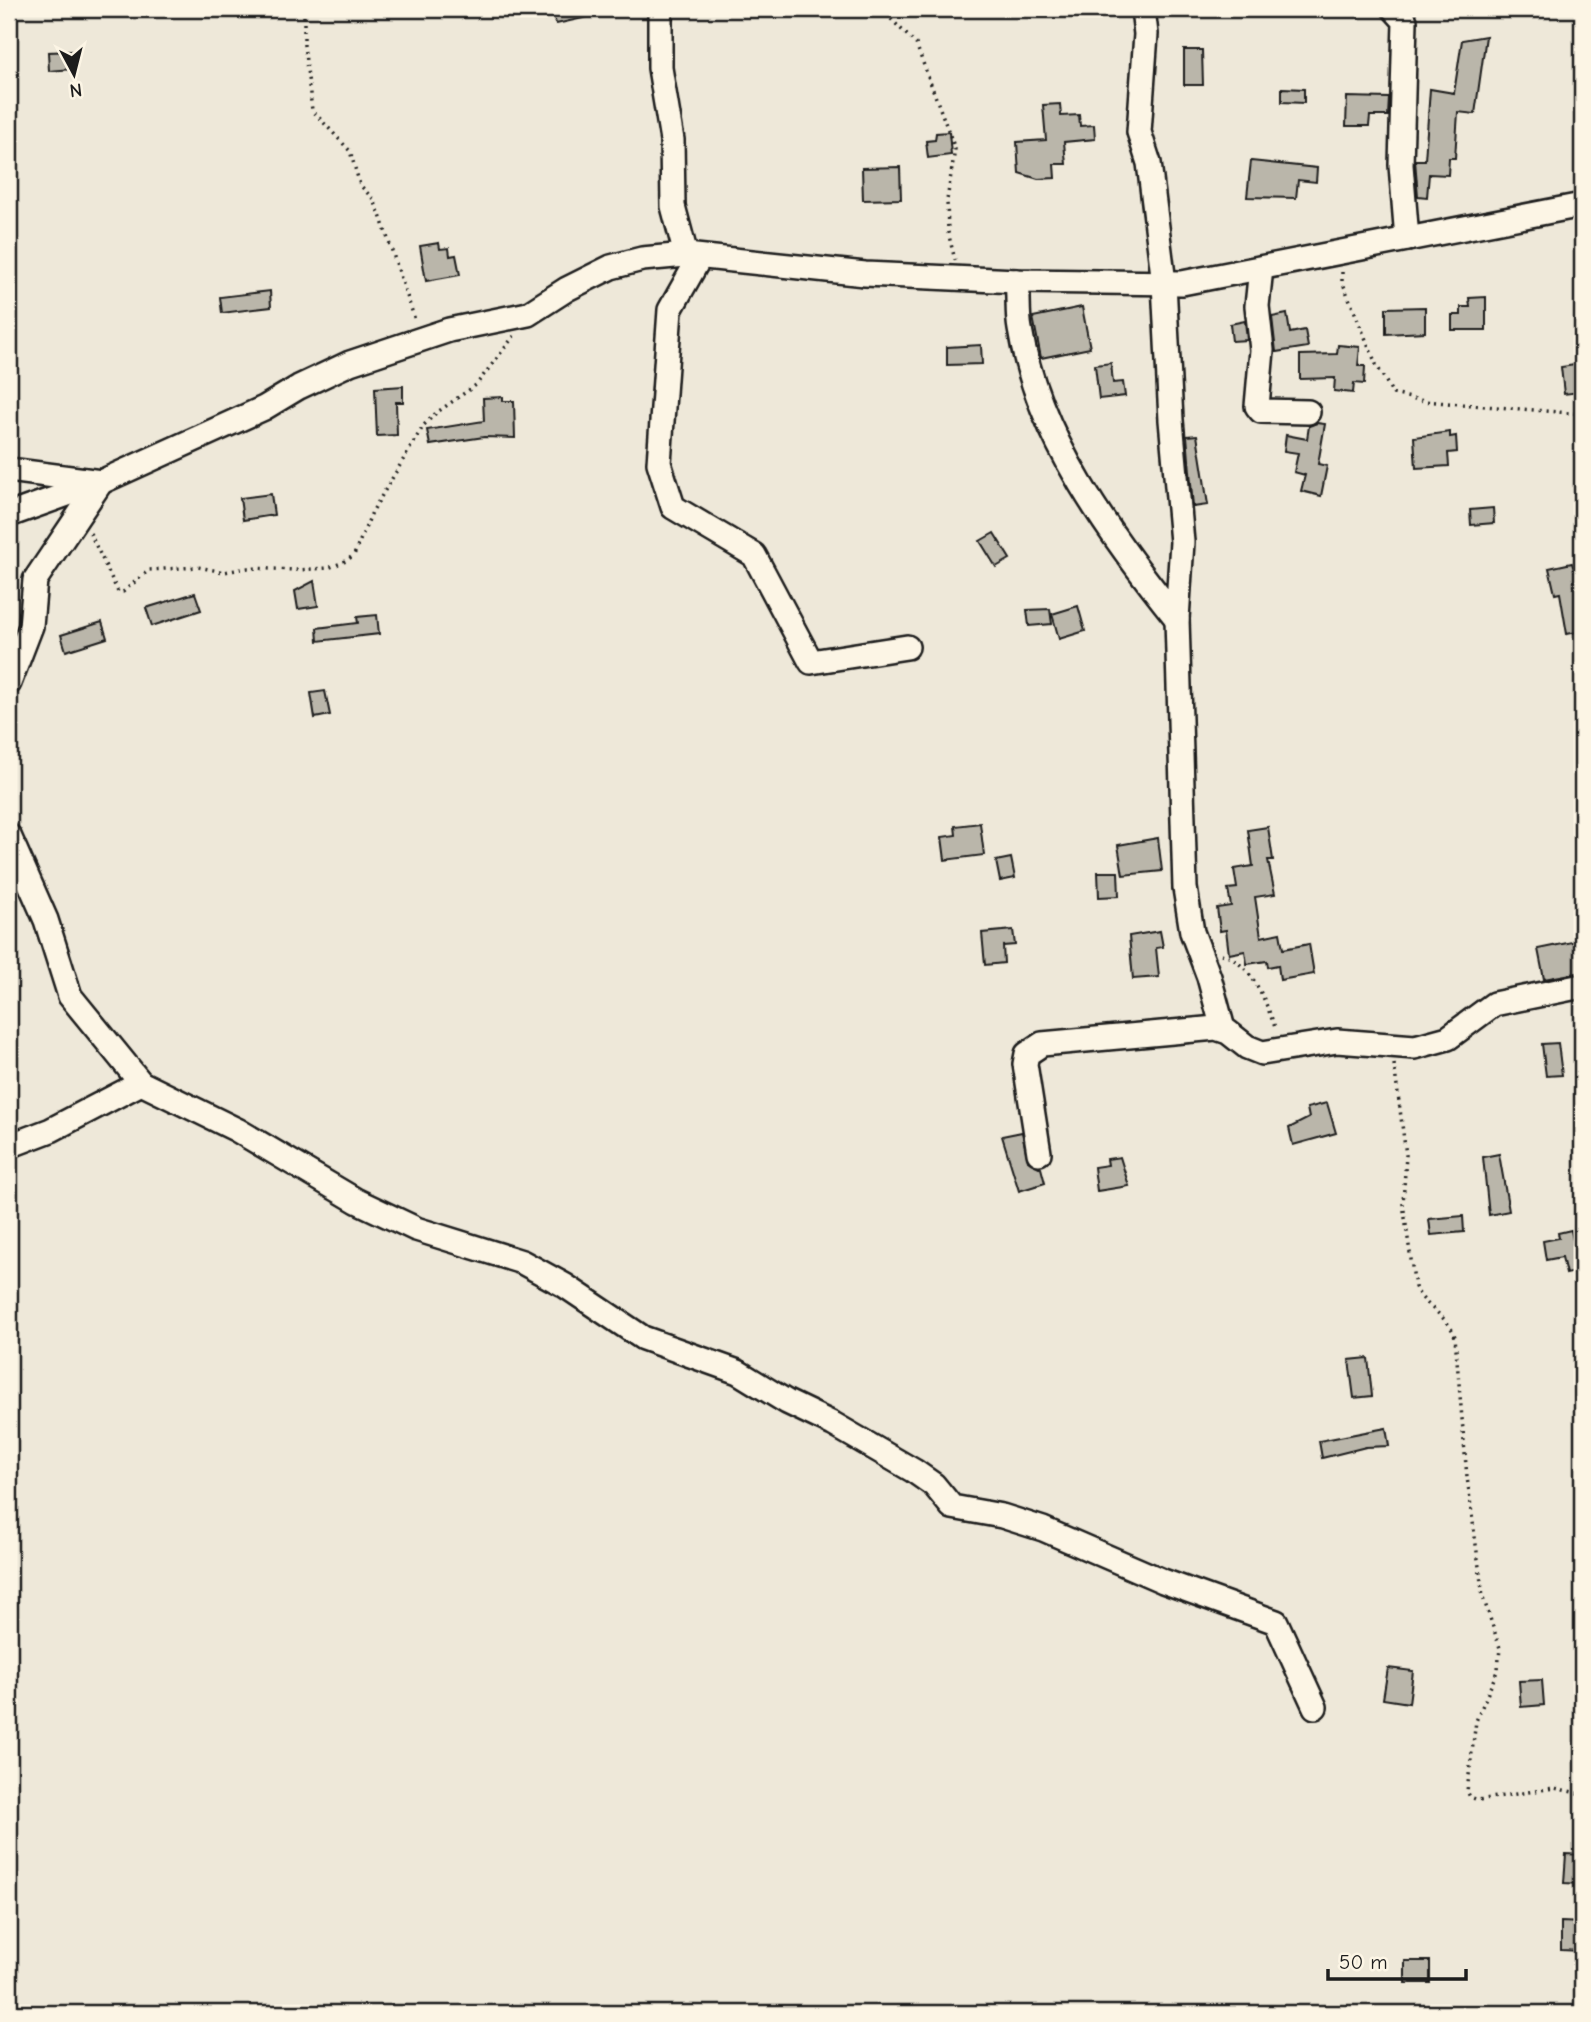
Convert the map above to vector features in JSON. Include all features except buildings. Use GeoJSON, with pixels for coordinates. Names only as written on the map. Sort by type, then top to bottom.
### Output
{"type":"FeatureCollection","features":[{"type":"Feature","properties":{"kind":"street"},"geometry":{"type":"LineString","coordinates":[[660,9],[660,68],[672,140],[673,206],[693,256],[670,310],[659,463],[673,507],[754,555],[811,662],[907,647]]}},
{"type":"Feature","properties":{"kind":"street"},"geometry":{"type":"LineString","coordinates":[[1143,9],[1145,48],[1139,132],[1149,163],[1164,284],[1171,420],[1182,542],[1177,619],[1182,849],[1188,914],[1223,1029],[1254,1052],[1337,1041],[1415,1047],[1441,1042],[1494,1004],[1582,986]]}},
{"type":"Feature","properties":{"kind":"street"},"geometry":{"type":"LineString","coordinates":[[1394,9],[1405,21],[1401,165],[1407,239]]}},
{"type":"Feature","properties":{"kind":"street"},"geometry":{"type":"LineString","coordinates":[[9,515],[101,482],[264,408],[326,373],[419,339],[528,314],[567,289],[611,267],[642,259],[693,256],[865,274],[1164,284],[1204,280],[1582,205]]}},
{"type":"Feature","properties":{"kind":"street"},"geometry":{"type":"LineString","coordinates":[[1261,268],[1257,306],[1262,350],[1257,407],[1261,411],[1308,412]]}},
{"type":"Feature","properties":{"kind":"street"},"geometry":{"type":"LineString","coordinates":[[1017,281],[1023,340],[1061,451],[1108,528],[1177,619]]}},
{"type":"Feature","properties":{"kind":"street"},"geometry":{"type":"LineString","coordinates":[[9,470],[101,482]]}},
{"type":"Feature","properties":{"kind":"street"},"geometry":{"type":"LineString","coordinates":[[9,683],[31,626],[35,580],[101,482]]}},
{"type":"Feature","properties":{"kind":"street"},"geometry":{"type":"LineString","coordinates":[[9,836],[46,920],[70,996],[141,1083],[237,1130],[357,1201],[416,1228],[522,1262],[564,1285],[643,1338],[738,1371],[787,1402],[833,1424],[914,1471],[934,1485],[952,1507],[1002,1516],[1043,1529],[1163,1581],[1276,1622],[1315,1707]]}},
{"type":"Feature","properties":{"kind":"street"},"geometry":{"type":"LineString","coordinates":[[1039,1153],[1025,1063],[1032,1048],[1066,1040],[1104,1036],[1223,1029]]}},
{"type":"Feature","properties":{"kind":"street"},"geometry":{"type":"LineString","coordinates":[[9,1146],[51,1130],[141,1083]]}},
{"type":"Feature","properties":{"kind":"path"},"geometry":{"type":"LineString","coordinates":[[304,9],[304,45],[312,110],[350,152],[360,185],[374,200],[414,313],[419,339]]}},
{"type":"Feature","properties":{"kind":"path"},"geometry":{"type":"LineString","coordinates":[[881,9],[916,44],[955,149],[953,178],[947,200],[948,232],[961,279]]}},
{"type":"Feature","properties":{"kind":"path"},"geometry":{"type":"LineString","coordinates":[[1351,250],[1343,263],[1342,281],[1376,364],[1393,394],[1424,401],[1582,414]]}},
{"type":"Feature","properties":{"kind":"path"},"geometry":{"type":"LineString","coordinates":[[1582,263],[1579,271],[1582,276]]}},
{"type":"Feature","properties":{"kind":"path"},"geometry":{"type":"LineString","coordinates":[[86,507],[90,535],[118,592],[126,591],[149,570],[198,566],[224,572],[247,568],[297,570],[328,568],[346,561],[354,555],[372,512],[424,425],[436,413],[476,385],[528,314]]}},
{"type":"Feature","properties":{"kind":"path"},"geometry":{"type":"LineString","coordinates":[[1199,951],[1226,955],[1242,965],[1266,1001],[1274,1027],[1288,1049]]}},
{"type":"Feature","properties":{"kind":"path"},"geometry":{"type":"LineString","coordinates":[[1392,1045],[1406,1155],[1403,1204],[1415,1287],[1420,1297],[1452,1328],[1455,1337],[1467,1477],[1483,1597],[1500,1648],[1498,1669],[1476,1721],[1467,1791],[1470,1797],[1478,1800],[1554,1788],[1582,1794]]}}]}
